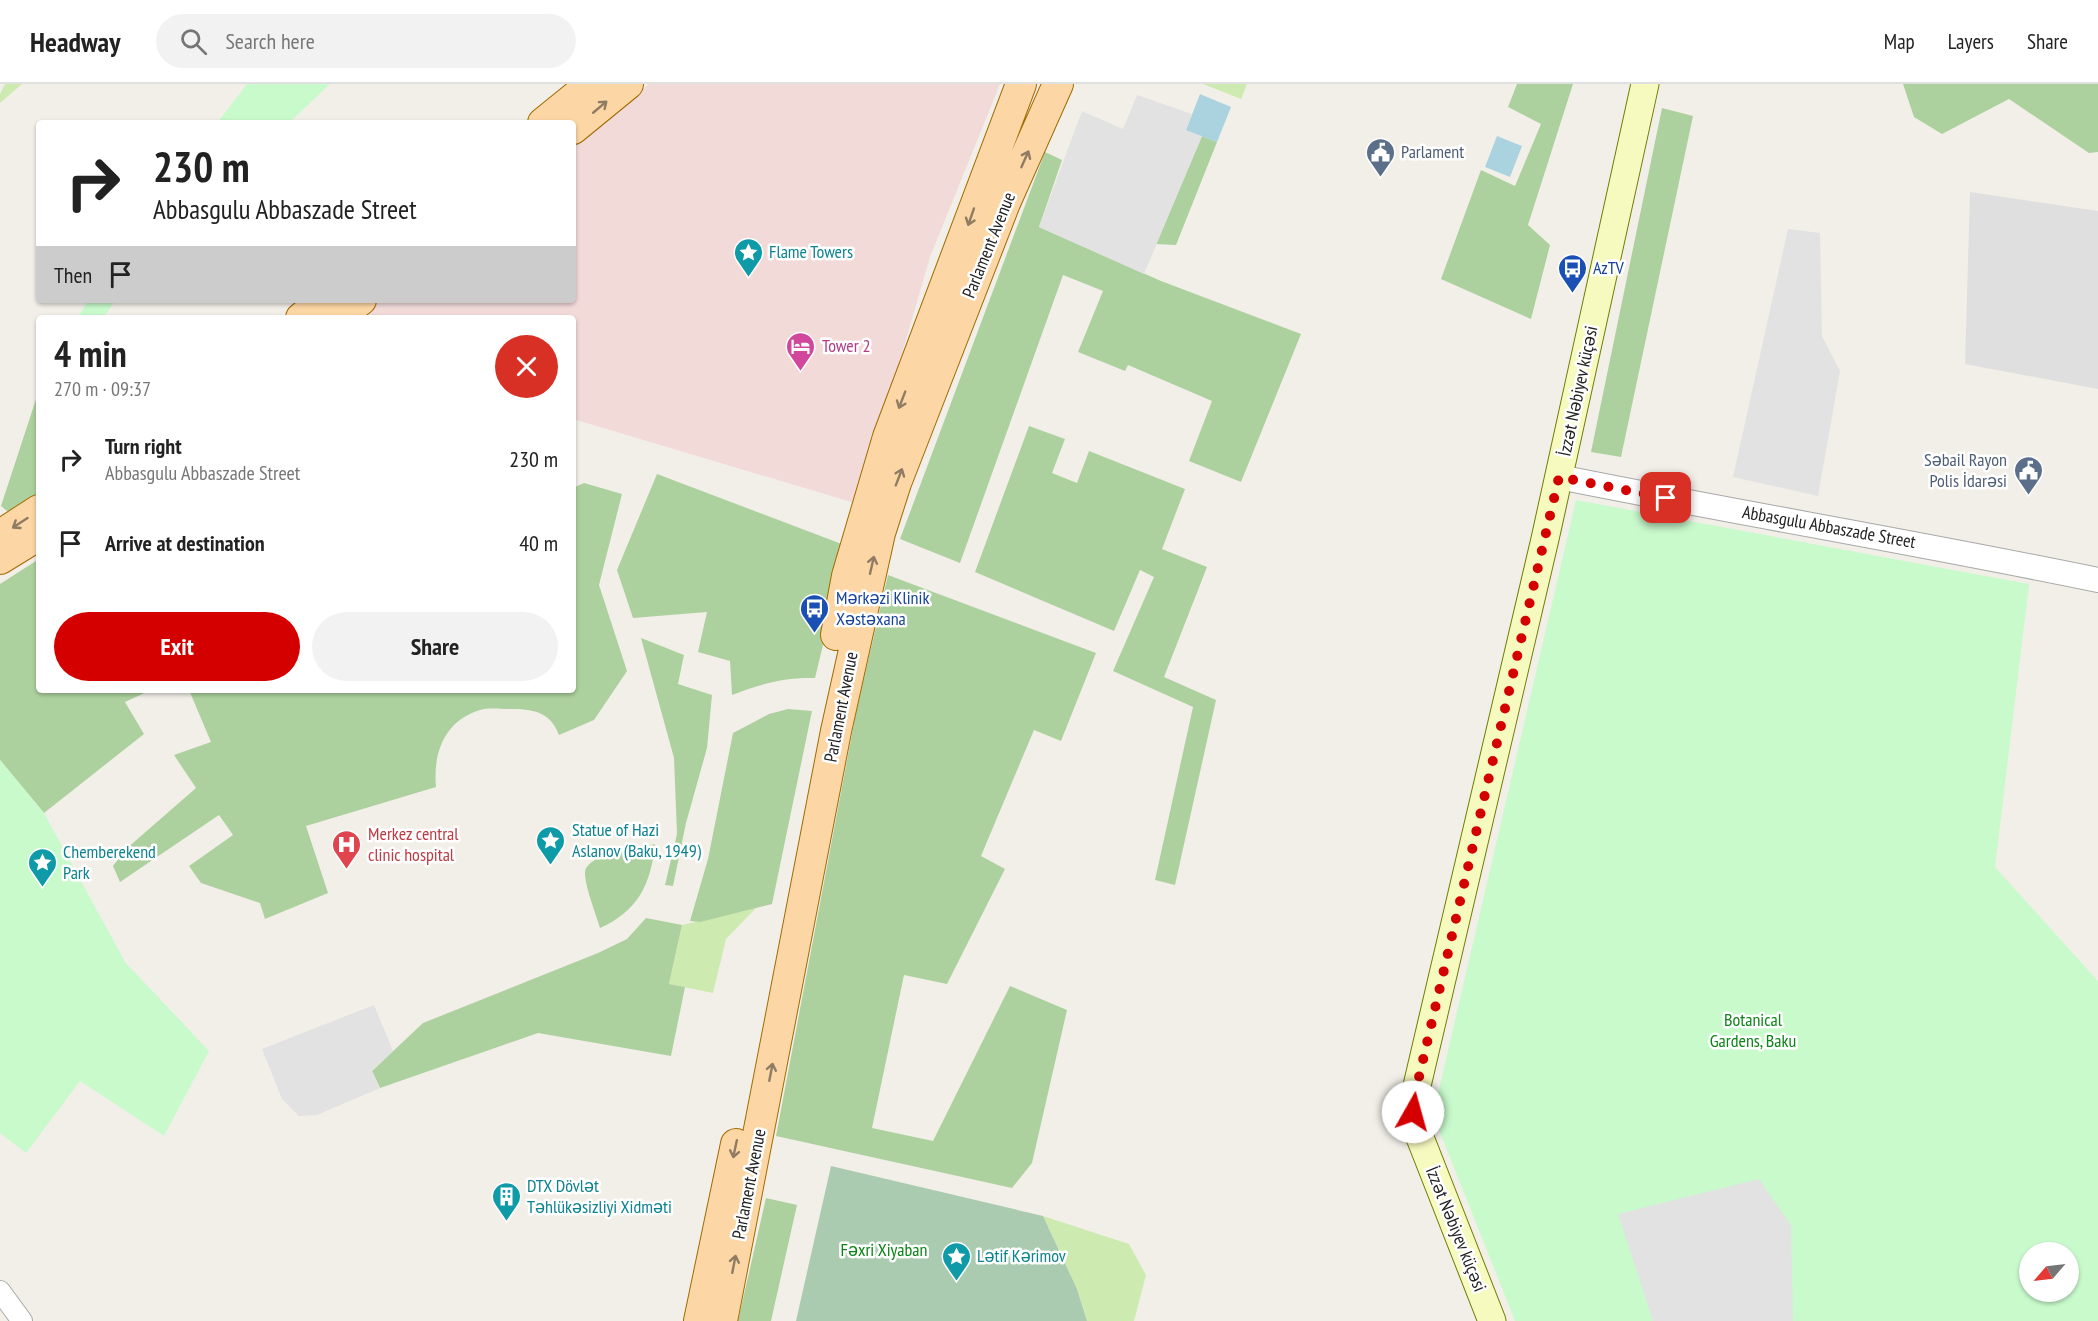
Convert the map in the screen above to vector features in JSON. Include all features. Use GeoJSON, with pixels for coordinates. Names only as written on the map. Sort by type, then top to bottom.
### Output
{"type":"FeatureCollection","features":[{"type":"Feature","properties":{"kind":"main road"},"geometry":{"type":"LineString","coordinates":[[547,120],[591,84]]}},
{"type":"Feature","properties":{"kind":"main road"},"geometry":{"type":"LineString","coordinates":[[576,127],[628,84]]}},
{"type":"Feature","properties":{"kind":"main road","name":"Parlament Avenue"},"geometry":{"type":"LineString","coordinates":[[699,1321],[766,996],[847,576],[888,437],[1021,84]]}},
{"type":"Feature","properties":{"kind":"main road","name":"Parlament Avenue"},"geometry":{"type":"LineString","coordinates":[[722,1321],[838,719],[880,532],[896,483],[1005,203],[1058,84]]}},
{"type":"Feature","properties":{"kind":"main road","name":"İzzət Nəbiyev küçəsi"},"geometry":{"type":"LineString","coordinates":[[1492,1321],[1419,1135],[1413,1112],[1416,1090],[1559,477],[1645,84]]}},
{"type":"Feature","properties":{"kind":"main road"},"geometry":{"type":"LineString","coordinates":[[305,315],[319,303]]}},
{"type":"Feature","properties":{"kind":"main road"},"geometry":{"type":"LineString","coordinates":[[342,315],[357,303]]}},
{"type":"Feature","properties":{"kind":"main road"},"geometry":{"type":"LineString","coordinates":[[0,535],[36,512]]}},
{"type":"Feature","properties":{"kind":"main road"},"geometry":{"type":"LineString","coordinates":[[0,559],[36,537]]}},
{"type":"Feature","properties":{"kind":"street","name":"Abbasgulu Abbaszade Street"},"geometry":{"type":"LineString","coordinates":[[1559,477],[1688,503],[1852,530],[2098,580]]}},
{"type":"Feature","properties":{"kind":"street"},"geometry":{"type":"LineString","coordinates":[[0,1291],[22,1321]]}},
{"type":"Feature","properties":{"kind":"shaded area","name":"Flame Towers"},"geometry":{"type":"Polygon","coordinates":[[[649,84],[1000,84],[930,257],[858,504],[576,420],[576,315],[360,315],[374,303],[576,303],[576,143],[649,84]]]}},
{"type":"Feature","properties":{"kind":"shaded area"},"geometry":{"type":"Polygon","coordinates":[[[1137,95],[1192,114],[1186,129],[1202,136],[1144,274],[1039,227],[1082,111],[1123,129],[1137,95]]]}},
{"type":"Feature","properties":{"kind":"shaded area"},"geometry":{"type":"Polygon","coordinates":[[[1970,192],[2098,211],[2098,389],[1965,364],[1970,192]]]}},
{"type":"Feature","properties":{"kind":"shaded area"},"geometry":{"type":"Polygon","coordinates":[[[1788,229],[1820,233],[1822,336],[1840,371],[1818,496],[1733,477],[1788,229]]]}},
{"type":"Feature","properties":{"kind":"shaded area"},"geometry":{"type":"Polygon","coordinates":[[[374,1005],[393,1051],[372,1071],[380,1088],[317,1115],[299,1116],[282,1099],[262,1049],[374,1005]]]}},
{"type":"Feature","properties":{"kind":"shaded area"},"geometry":{"type":"Polygon","coordinates":[[[1759,1179],[1791,1225],[1793,1321],[1653,1321],[1618,1214],[1759,1179]]]}},
{"type":"Feature","properties":{"kind":"green space"},"geometry":{"type":"Polygon","coordinates":[[[5,84],[22,84],[0,103],[0,94],[5,84]]]}},
{"type":"Feature","properties":{"kind":"green space"},"geometry":{"type":"Polygon","coordinates":[[[247,84],[330,84],[292,120],[219,120],[247,84]]]}},
{"type":"Feature","properties":{"kind":"green space"},"geometry":{"type":"Polygon","coordinates":[[[1203,84],[1247,84],[1241,99],[1203,84]]]}},
{"type":"Feature","properties":{"kind":"green space"},"geometry":{"type":"Polygon","coordinates":[[[1517,84],[1573,84],[1528,225],[1550,245],[1531,319],[1441,279],[1481,170],[1515,186],[1541,124],[1508,107],[1517,84]]]}},
{"type":"Feature","properties":{"kind":"green space"},"geometry":{"type":"Polygon","coordinates":[[[1903,84],[2098,84],[2098,152],[2089,153],[2009,99],[1942,134],[1914,117],[1903,84]]]}},
{"type":"Feature","properties":{"kind":"green space"},"geometry":{"type":"Polygon","coordinates":[[[1662,108],[1693,116],[1621,457],[1591,452],[1662,108]]]}},
{"type":"Feature","properties":{"kind":"green space"},"geometry":{"type":"Polygon","coordinates":[[[1202,136],[1217,142],[1176,245],[1156,244],[1202,136]]]}},
{"type":"Feature","properties":{"kind":"green space"},"geometry":{"type":"Polygon","coordinates":[[[1045,152],[1062,160],[1039,227],[1161,281],[1301,334],[1241,482],[1189,461],[1212,401],[1128,365],[1125,371],[1078,352],[1103,291],[1063,275],[960,563],[900,539],[1045,152]]]}},
{"type":"Feature","properties":{"kind":"green space"},"geometry":{"type":"Polygon","coordinates":[[[86,303],[114,303],[105,315],[80,315],[86,303]]]}},
{"type":"Feature","properties":{"kind":"green space"},"geometry":{"type":"Polygon","coordinates":[[[36,399],[36,499],[13,516],[1,506],[36,399]]]}},
{"type":"Feature","properties":{"kind":"green space"},"geometry":{"type":"Polygon","coordinates":[[[1029,426],[1065,439],[1052,473],[1077,483],[1089,451],[1185,489],[1162,549],[1207,567],[1164,677],[1216,700],[1175,885],[1155,880],[1193,707],[1113,671],[1154,577],[1140,570],[1114,631],[975,572],[1029,426]]]}},
{"type":"Feature","properties":{"kind":"green space"},"geometry":{"type":"Polygon","coordinates":[[[657,474],[847,546],[815,678],[773,682],[732,695],[730,661],[698,652],[707,612],[633,618],[617,570],[657,474]]]}},
{"type":"Feature","properties":{"kind":"green space"},"geometry":{"type":"Polygon","coordinates":[[[584,483],[622,494],[599,585],[627,671],[594,720],[559,735],[551,721],[533,711],[489,709],[465,716],[448,732],[443,742],[436,763],[436,787],[306,826],[328,893],[265,919],[260,903],[201,883],[189,866],[233,835],[219,815],[120,882],[113,866],[126,849],[196,788],[174,755],[211,742],[190,693],[576,693],[576,487],[584,483]]]}},
{"type":"Feature","properties":{"kind":"green space","name":"Botanical Gardens, Baku"},"geometry":{"type":"Polygon","coordinates":[[[1576,500],[2029,584],[1995,867],[2098,981],[2098,1321],[1515,1321],[1433,1115],[1576,500]]]}},
{"type":"Feature","properties":{"kind":"green space"},"geometry":{"type":"Polygon","coordinates":[[[36,561],[36,693],[144,693],[125,702],[144,734],[44,813],[0,760],[0,584],[36,561]]]}},
{"type":"Feature","properties":{"kind":"green space"},"geometry":{"type":"Polygon","coordinates":[[[888,575],[1096,653],[1061,741],[1034,730],[981,856],[1005,869],[947,984],[904,975],[872,1128],[933,1141],[1010,986],[1067,1010],[1032,1163],[1012,1188],[776,1136],[856,713],[888,575]]]}},
{"type":"Feature","properties":{"kind":"green space"},"geometry":{"type":"Polygon","coordinates":[[[641,638],[684,655],[678,684],[712,695],[707,748],[686,823],[673,886],[665,885],[677,834],[674,758],[641,638]]]}},
{"type":"Feature","properties":{"kind":"green space"},"geometry":{"type":"Polygon","coordinates":[[[788,709],[812,711],[772,904],[700,922],[690,921],[708,859],[733,733],[769,714],[788,709]]]}},
{"type":"Feature","properties":{"kind":"green space","name":"Chemberekend Park"},"geometry":{"type":"Polygon","coordinates":[[[0,760],[44,813],[125,962],[209,1051],[164,1136],[80,1081],[26,1153],[0,1133],[0,760]]]}},
{"type":"Feature","properties":{"kind":"green space"},"geometry":{"type":"Polygon","coordinates":[[[655,844],[650,872],[640,895],[624,913],[600,928],[587,886],[585,873],[588,866],[614,852],[655,844]]]}},
{"type":"Feature","properties":{"kind":"green space"},"geometry":{"type":"Polygon","coordinates":[[[756,908],[726,939],[713,993],[669,984],[682,925],[756,908]]]}},
{"type":"Feature","properties":{"kind":"green space"},"geometry":{"type":"Polygon","coordinates":[[[646,918],[682,925],[669,984],[685,987],[671,1056],[538,1033],[380,1088],[372,1071],[423,1023],[598,953],[627,939],[646,918]]]}},
{"type":"Feature","properties":{"kind":"green space","name":"Fəxri Xiyaban"},"geometry":{"type":"Polygon","coordinates":[[[831,1166],[1043,1216],[1077,1289],[1087,1321],[796,1321],[831,1166]]]}},
{"type":"Feature","properties":{"kind":"green space"},"geometry":{"type":"Polygon","coordinates":[[[766,1198],[797,1205],[771,1321],[738,1321],[766,1198]]]}},
{"type":"Feature","properties":{"kind":"green space"},"geometry":{"type":"Polygon","coordinates":[[[1043,1216],[1129,1244],[1146,1275],[1134,1321],[1087,1321],[1077,1289],[1043,1216]]]}},
{"type":"Feature","properties":{"kind":"water"},"geometry":{"type":"Polygon","coordinates":[[[1200,94],[1231,107],[1217,142],[1186,130],[1200,94]]]}},
{"type":"Feature","properties":{"kind":"water"},"geometry":{"type":"Polygon","coordinates":[[[1497,136],[1522,146],[1510,177],[1485,167],[1497,136]]]}},
{"type":"Feature","properties":{"kind":"place","name":"Parlament"},"geometry":{"type":"Point","coordinates":[1380,178]}},
{"type":"Feature","properties":{"kind":"place","name":"Flame Towers"},"geometry":{"type":"Point","coordinates":[748,278]}},
{"type":"Feature","properties":{"kind":"place","name":"AzTV"},"geometry":{"type":"Point","coordinates":[1572,294]}},
{"type":"Feature","properties":{"kind":"place","name":"Tower 2"},"geometry":{"type":"Point","coordinates":[801,372]}},
{"type":"Feature","properties":{"kind":"place","name":"Səbail Rayon Polis İdarəsi"},"geometry":{"type":"Point","coordinates":[2028,496]}},
{"type":"Feature","properties":{"kind":"place","name":"Mərkəzi Klinik Xəstəxana"},"geometry":{"type":"Point","coordinates":[815,634]}},
{"type":"Feature","properties":{"kind":"place","name":"Statue of Hazi Aslanov (Baku, 1949)"},"geometry":{"type":"Point","coordinates":[551,866]}},
{"type":"Feature","properties":{"kind":"place","name":"Merkez central clinic hospital"},"geometry":{"type":"Point","coordinates":[347,870]}},
{"type":"Feature","properties":{"kind":"place","name":"Chemberekend Park"},"geometry":{"type":"Point","coordinates":[42,888]}},
{"type":"Feature","properties":{"kind":"place","name":"DTX Dövlət Təhlükəsizliyi Xidməti"},"geometry":{"type":"Point","coordinates":[506,1222]}},
{"type":"Feature","properties":{"kind":"place","name":"Lətif Kərimov"},"geometry":{"type":"Point","coordinates":[956,1282]}},
{"type":"Feature","properties":{"kind":"route"},"geometry":{"type":"LineString","coordinates":[[1413,1112],[1416,1090],[1559,477],[1666,498]]}}]}
